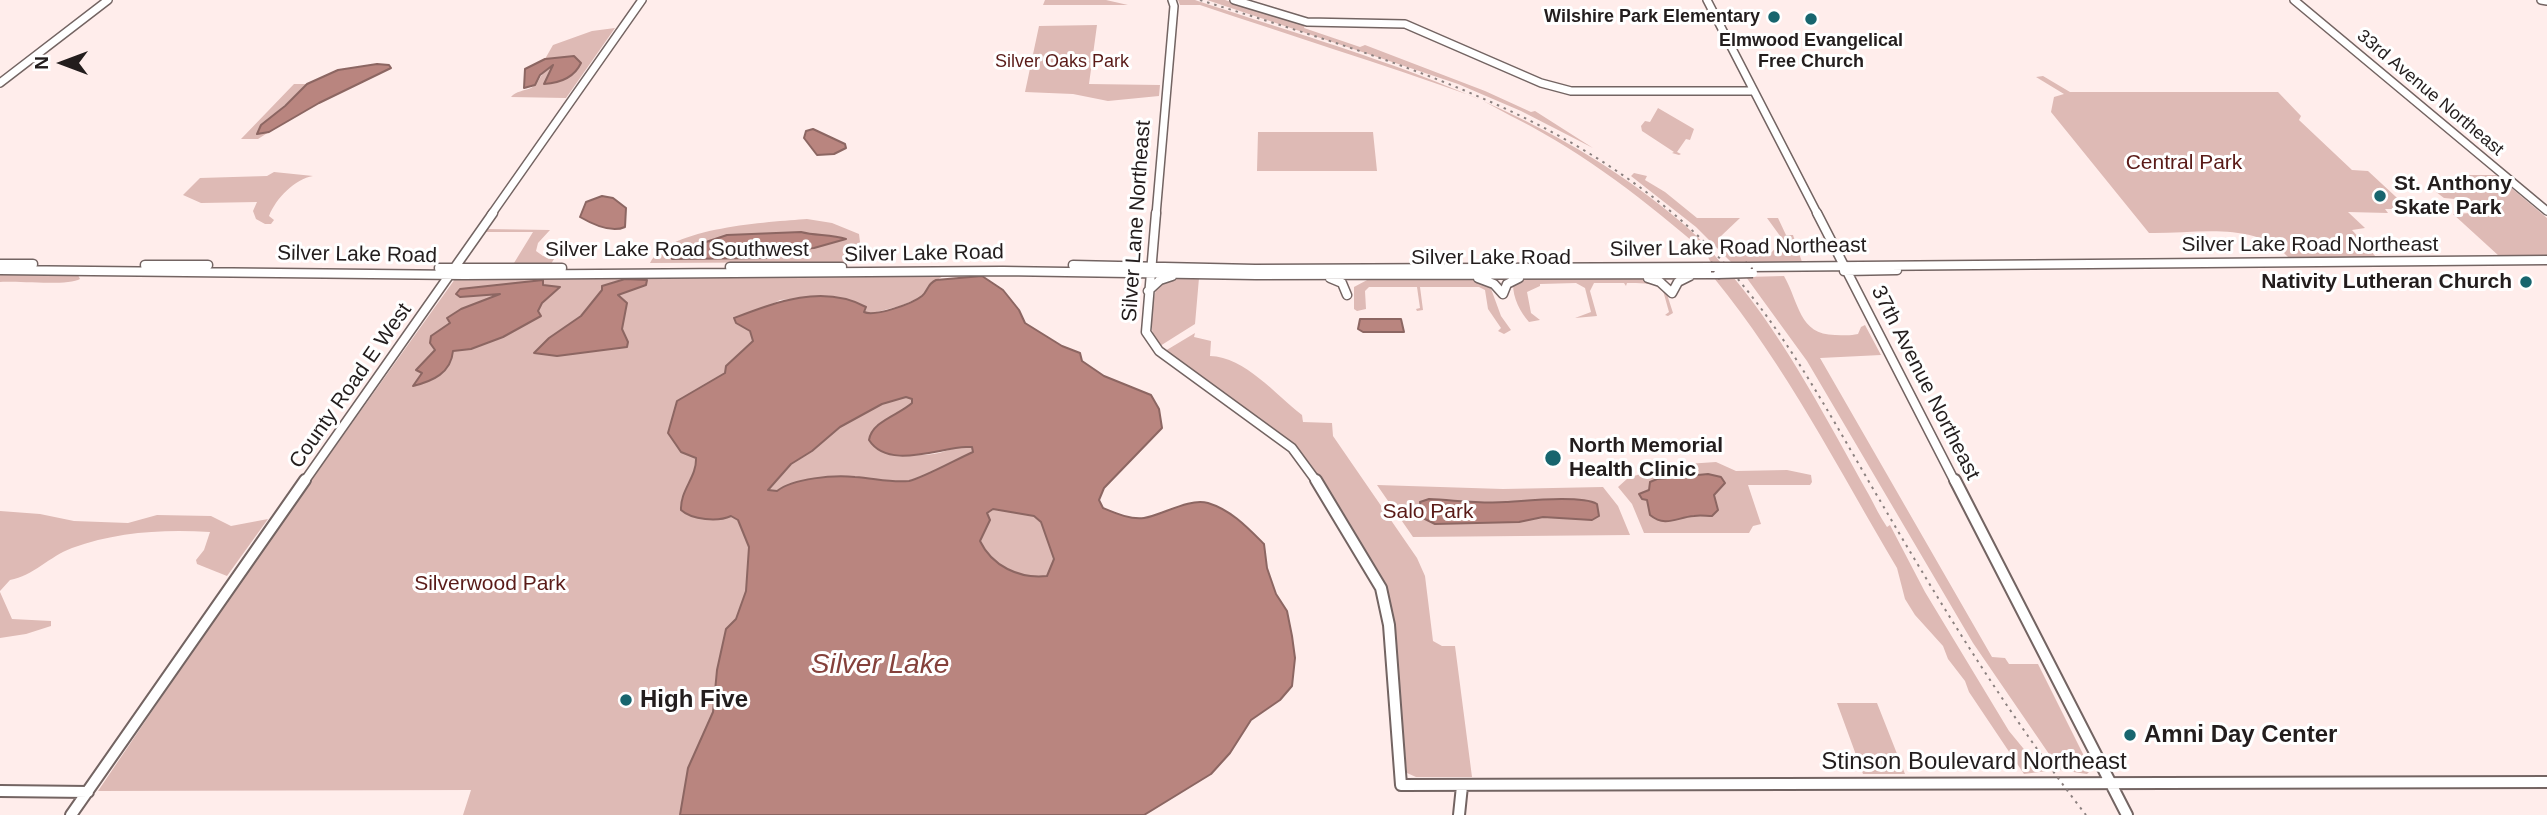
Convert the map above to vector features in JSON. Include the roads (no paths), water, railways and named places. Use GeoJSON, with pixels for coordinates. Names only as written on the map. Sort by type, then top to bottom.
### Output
{"type":"FeatureCollection","features":[{"type":"Feature","properties":{"kind":"main road","name":"Silver Lake Road Northeast"},"geometry":{"type":"LineString","coordinates":[[1150,269],[1682,267],[1714,271]]}},
{"type":"Feature","properties":{"kind":"main road","name":"Silver Lake Road"},"geometry":{"type":"LineString","coordinates":[[1694,274],[1714,271]]}},
{"type":"Feature","properties":{"kind":"street"},"geometry":{"type":"LineString","coordinates":[[0,83],[108,0]]}},
{"type":"Feature","properties":{"kind":"street","name":"County Road E West"},"geometry":{"type":"LineString","coordinates":[[71,815],[642,0]]}},
{"type":"Feature","properties":{"kind":"street","name":"Silver Lane Northeast"},"geometry":{"type":"LineString","coordinates":[[1172,0],[1148,291],[1146,324],[1150,341],[1158,351],[1292,448],[1308,467],[1378,581],[1389,625],[1401,785]]}},
{"type":"Feature","properties":{"kind":"street"},"geometry":{"type":"LineString","coordinates":[[1234,0],[1307,22],[1402,24],[1541,83],[1563,89],[1589,92],[1754,91]]}},
{"type":"Feature","properties":{"kind":"street","name":"37th Avenue Northeast"},"geometry":{"type":"LineString","coordinates":[[1707,0],[2127,815]]}},
{"type":"Feature","properties":{"kind":"street","name":"33rd Avenue Northeast"},"geometry":{"type":"LineString","coordinates":[[2294,0],[2547,211]]}},
{"type":"Feature","properties":{"kind":"street"},"geometry":{"type":"LineString","coordinates":[[2541,0],[2547,1]]}},
{"type":"Feature","properties":{"kind":"street"},"geometry":{"type":"LineString","coordinates":[[1808,266],[1828,261],[1836,248]]}},
{"type":"Feature","properties":{"kind":"street","name":"Silver Lake Road Northeast"},"geometry":{"type":"LineString","coordinates":[[1750,270],[1808,266],[1846,268],[2547,260]]}},
{"type":"Feature","properties":{"kind":"street"},"geometry":{"type":"LineString","coordinates":[[0,264],[454,271]]}},
{"type":"Feature","properties":{"kind":"street"},"geometry":{"type":"LineString","coordinates":[[1672,293],[1668,280],[1670,274],[1682,267]]}},
{"type":"Feature","properties":{"kind":"street","name":"Silver Lake Road"},"geometry":{"type":"LineString","coordinates":[[1714,271],[1846,268]]}},
{"type":"Feature","properties":{"kind":"street","name":"Silver Lake Road"},"geometry":{"type":"LineString","coordinates":[[0,270],[1150,269],[1187,274],[1378,276],[1694,274]]}},
{"type":"Feature","properties":{"kind":"street"},"geometry":{"type":"LineString","coordinates":[[1148,291],[1164,278],[1187,274]]}},
{"type":"Feature","properties":{"kind":"street"},"geometry":{"type":"LineString","coordinates":[[1672,293],[1679,281],[1694,274]]}},
{"type":"Feature","properties":{"kind":"street"},"geometry":{"type":"LineString","coordinates":[[1309,275],[1337,279],[1342,283],[1347,295],[1359,281],[1378,276]]}},
{"type":"Feature","properties":{"kind":"street"},"geometry":{"type":"LineString","coordinates":[[1459,275],[1488,281],[1503,294],[1511,281],[1532,275]]}},
{"type":"Feature","properties":{"kind":"street"},"geometry":{"type":"LineString","coordinates":[[1619,275],[1655,280],[1672,293]]}},
{"type":"Feature","properties":{"kind":"street","name":"Stinson Boulevard Northeast"},"geometry":{"type":"LineString","coordinates":[[1401,785],[2547,782]]}},
{"type":"Feature","properties":{"kind":"street"},"geometry":{"type":"LineString","coordinates":[[1458,815],[1462,786]]}},
{"type":"Feature","properties":{"kind":"street"},"geometry":{"type":"LineString","coordinates":[[0,791],[88,792]]}},
{"type":"Feature","properties":{"kind":"water"},"geometry":{"type":"Polygon","coordinates":[[[574,56],[581,63],[570,76],[561,81],[544,84],[553,65],[540,75],[535,85],[524,88],[525,69],[545,59],[574,56]]]}},
{"type":"Feature","properties":{"kind":"water"},"geometry":{"type":"Polygon","coordinates":[[[377,64],[389,65],[391,68],[319,103],[269,132],[257,134],[261,125],[307,84],[338,70],[377,64]]]}},
{"type":"Feature","properties":{"kind":"water"},"geometry":{"type":"Polygon","coordinates":[[[813,129],[845,144],[846,148],[834,154],[817,155],[804,138],[806,131],[813,129]]]}},
{"type":"Feature","properties":{"kind":"water"},"geometry":{"type":"Polygon","coordinates":[[[602,196],[613,198],[626,208],[625,227],[608,228],[580,217],[586,202],[602,196]]]}},
{"type":"Feature","properties":{"kind":"water"},"geometry":{"type":"Polygon","coordinates":[[[801,232],[846,239],[814,248],[789,250],[770,258],[672,259],[668,254],[678,247],[700,244],[727,235],[801,232]]]}},
{"type":"Feature","properties":{"kind":"water","name":"Silver Lake"},"geometry":{"type":"Polygon","coordinates":[[[982,276],[1003,290],[1019,310],[1025,323],[1062,346],[1080,353],[1082,361],[1104,376],[1151,395],[1159,409],[1162,428],[1104,488],[1099,500],[1103,508],[1123,516],[1139,518],[1192,503],[1208,503],[1231,515],[1251,531],[1264,544],[1267,568],[1276,594],[1287,611],[1295,658],[1292,686],[1280,700],[1251,720],[1230,753],[1211,774],[1144,815],[680,815],[688,768],[713,712],[717,670],[726,629],[736,619],[746,591],[749,547],[738,520],[731,516],[705,519],[681,510],[696,458],[681,452],[668,433],[677,401],[725,373],[726,366],[753,341],[750,331],[736,323],[734,318],[783,301],[816,296],[850,300],[866,307],[864,312],[884,311],[917,299],[936,280],[982,276]],[[906,397],[882,404],[840,427],[812,451],[791,464],[768,490],[777,491],[803,480],[825,477],[909,481],[973,452],[972,447],[966,447],[901,456],[877,449],[869,440],[871,433],[880,423],[912,403],[912,399],[906,397]],[[993,509],[987,513],[990,520],[980,541],[985,550],[999,564],[1017,573],[1047,576],[1054,559],[1041,522],[1034,516],[993,509]]]}},
{"type":"Feature","properties":{"kind":"water"},"geometry":{"type":"Polygon","coordinates":[[[625,279],[647,280],[646,285],[618,295],[627,303],[622,329],[628,342],[627,347],[557,356],[534,353],[549,338],[581,316],[602,290],[602,286],[625,279]]]}},
{"type":"Feature","properties":{"kind":"water"},"geometry":{"type":"Polygon","coordinates":[[[543,280],[543,285],[560,287],[542,303],[538,311],[541,316],[503,337],[471,349],[453,351],[449,365],[440,375],[413,386],[422,373],[416,370],[435,350],[430,343],[431,336],[450,323],[447,318],[461,309],[500,294],[460,297],[456,294],[460,289],[543,280]]]}},
{"type":"Feature","properties":{"kind":"water"},"geometry":{"type":"Polygon","coordinates":[[[1360,319],[1401,319],[1404,332],[1363,332],[1358,329],[1360,319]]]}},
{"type":"Feature","properties":{"kind":"water"},"geometry":{"type":"Polygon","coordinates":[[[1708,474],[1721,477],[1725,483],[1714,495],[1718,510],[1712,516],[1661,521],[1650,515],[1647,500],[1642,499],[1639,494],[1649,490],[1650,482],[1657,479],[1708,474]]]}},
{"type":"Feature","properties":{"kind":"water"},"geometry":{"type":"Polygon","coordinates":[[[1429,499],[1487,503],[1553,499],[1589,501],[1597,504],[1599,516],[1592,520],[1543,517],[1519,522],[1435,524],[1423,518],[1420,502],[1429,499]]]}},
{"type":"Feature","properties":{"kind":"railway"},"geometry":{"type":"LineString","coordinates":[[1200,0],[1384,60],[1445,82],[1504,108],[1617,171],[1669,210],[1703,241],[1734,274],[1788,347],[1979,663],[2086,815]]}},
{"type":"Feature","properties":{"kind":"place","name":"Wilshire Park Elementary"},"geometry":{"type":"Point","coordinates":[1774,17]}},
{"type":"Feature","properties":{"kind":"place","name":"Elmwood Evangelical Free Church"},"geometry":{"type":"Point","coordinates":[1811,19]}},
{"type":"Feature","properties":{"kind":"place","name":"St. Anthony Skate Park"},"geometry":{"type":"Point","coordinates":[2380,196]}},
{"type":"Feature","properties":{"kind":"place","name":"Nativity Lutheran Church"},"geometry":{"type":"Point","coordinates":[2526,282]}},
{"type":"Feature","properties":{"kind":"place","name":"North Memorial Health Clinic"},"geometry":{"type":"Point","coordinates":[1553,458]}},
{"type":"Feature","properties":{"kind":"place","name":"High Five"},"geometry":{"type":"Point","coordinates":[626,700]}},
{"type":"Feature","properties":{"kind":"place","name":"Amni Day Center"},"geometry":{"type":"Point","coordinates":[2130,735]}},
{"type":"Feature","properties":{"kind":"park label","name":"Silver Oaks Park"},"geometry":{"type":"Point","coordinates":[1062,62]}},
{"type":"Feature","properties":{"kind":"park label","name":"Central Park"},"geometry":{"type":"Point","coordinates":[2184,163]}},
{"type":"Feature","properties":{"kind":"park label","name":"Salo Park"},"geometry":{"type":"Point","coordinates":[1428,512]}},
{"type":"Feature","properties":{"kind":"park label","name":"Silverwood Park"},"geometry":{"type":"Point","coordinates":[490,584]}}]}
